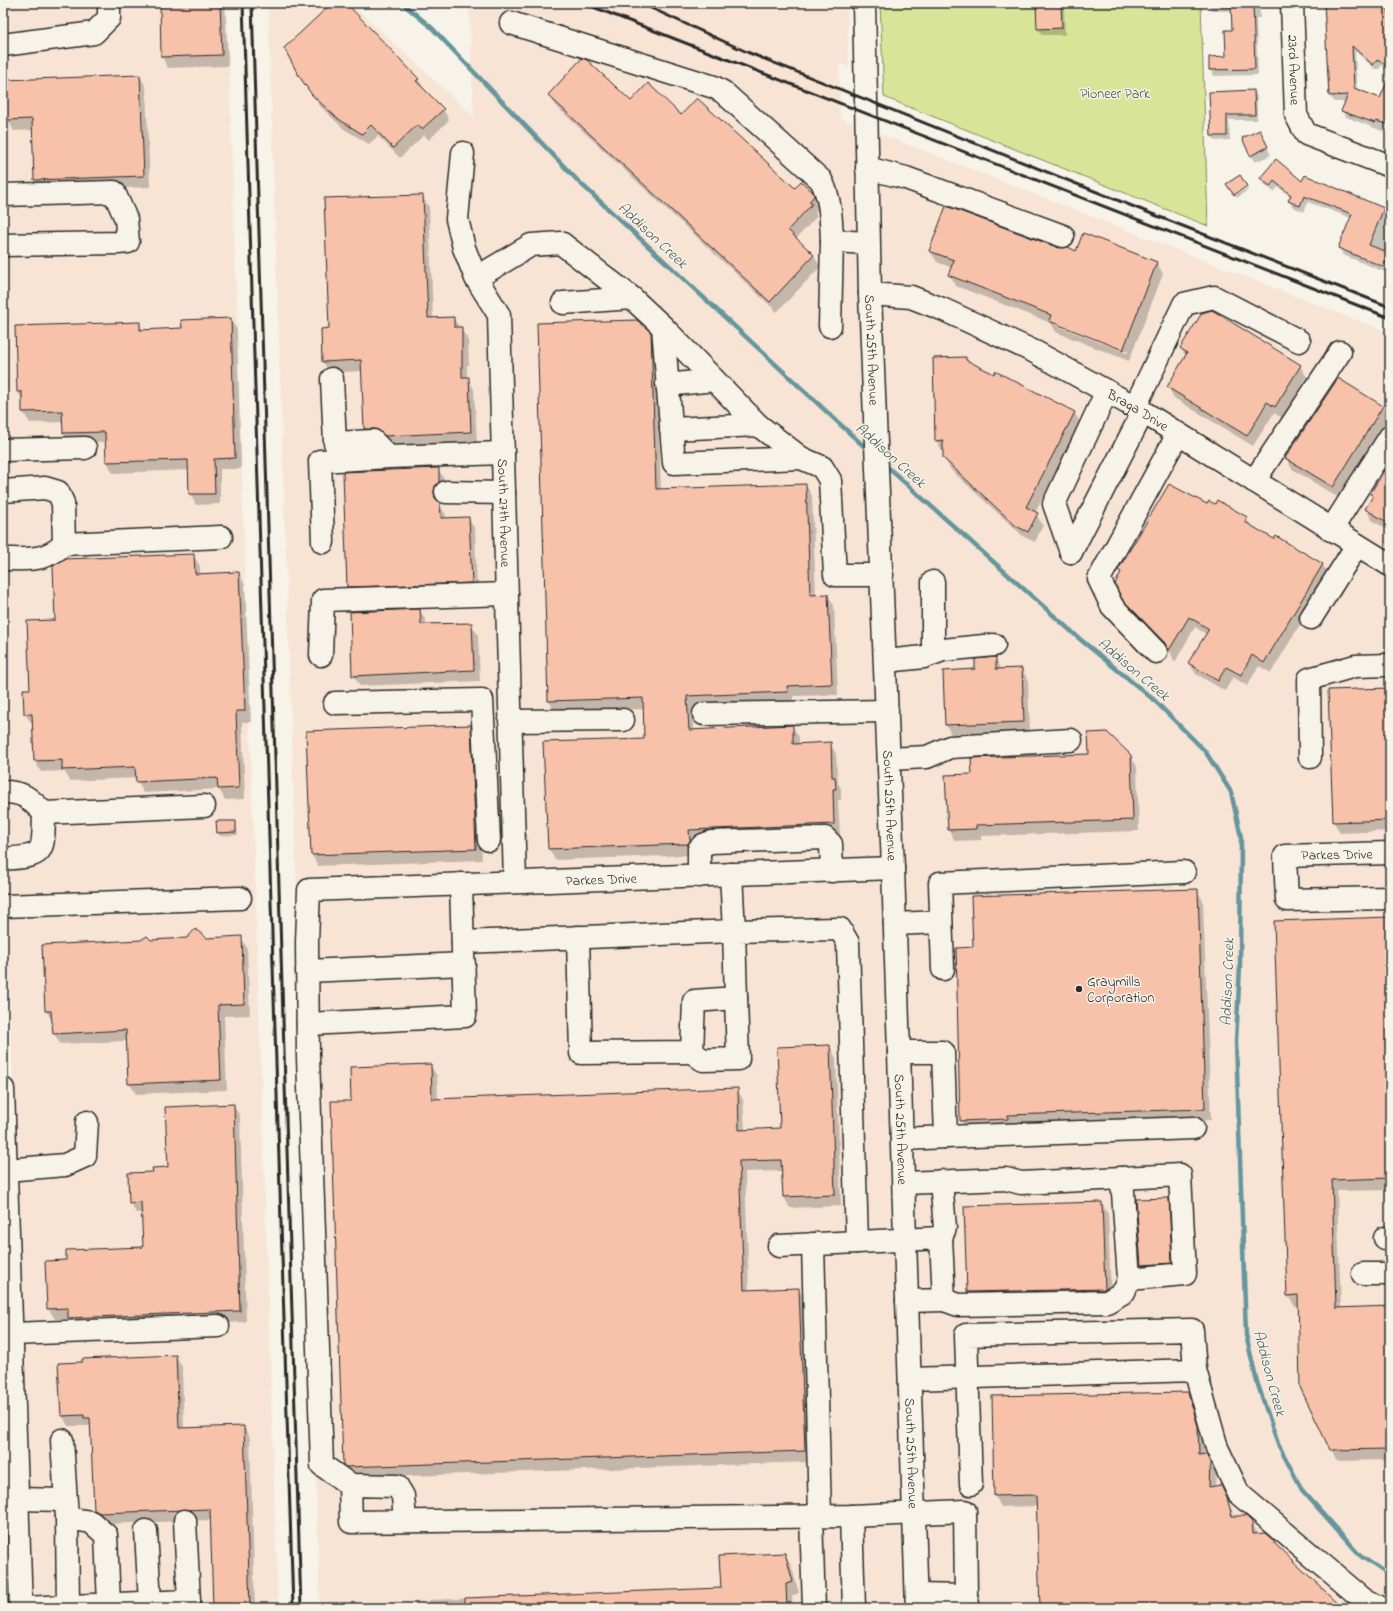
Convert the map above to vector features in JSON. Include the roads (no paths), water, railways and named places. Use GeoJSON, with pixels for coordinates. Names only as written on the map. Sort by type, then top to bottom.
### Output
{"type":"FeatureCollection","features":[{"type":"Feature","properties":{"kind":"street"},"geometry":{"type":"LineString","coordinates":[[3,45],[94,33],[109,18],[109,3]]}},
{"type":"Feature","properties":{"kind":"street","name":"South 25th Avenue"},"geometry":{"type":"LineString","coordinates":[[864,3],[868,243],[886,661],[917,1602]]}},
{"type":"Feature","properties":{"kind":"street","name":"23rd Avenue"},"geometry":{"type":"LineString","coordinates":[[1292,3],[1296,115],[1306,134],[1390,166]]}},
{"type":"Feature","properties":{"kind":"street"},"geometry":{"type":"LineString","coordinates":[[511,23],[714,87],[723,92],[821,180],[828,193],[832,241],[830,326]]}},
{"type":"Feature","properties":{"kind":"street","name":"South 27th Avenue"},"geometry":{"type":"LineString","coordinates":[[463,153],[457,218],[464,248],[476,278],[499,315],[515,882]]}},
{"type":"Feature","properties":{"kind":"street"},"geometry":{"type":"LineString","coordinates":[[867,168],[906,178],[1063,236]]}},
{"type":"Feature","properties":{"kind":"street"},"geometry":{"type":"LineString","coordinates":[[3,195],[114,192],[126,218],[128,242],[3,245]]}},
{"type":"Feature","properties":{"kind":"street"},"geometry":{"type":"LineString","coordinates":[[832,241],[868,243]]}},
{"type":"Feature","properties":{"kind":"street"},"geometry":{"type":"LineString","coordinates":[[476,278],[531,245],[561,243],[632,298],[663,327],[758,425],[801,458],[822,467],[830,480],[835,575],[882,575]]}},
{"type":"Feature","properties":{"kind":"street","name":"Braga Drive"},"geometry":{"type":"LineString","coordinates":[[870,294],[911,297],[942,309],[1036,352],[1139,410],[1331,530],[1390,565]]}},
{"type":"Feature","properties":{"kind":"street"},"geometry":{"type":"LineString","coordinates":[[1107,391],[1054,504],[1071,552],[1139,410],[1184,304],[1214,297],[1299,342]]}},
{"type":"Feature","properties":{"kind":"street"},"geometry":{"type":"LineString","coordinates":[[563,303],[632,298]]}},
{"type":"Feature","properties":{"kind":"street"},"geometry":{"type":"LineString","coordinates":[[663,327],[674,464],[801,458]]}},
{"type":"Feature","properties":{"kind":"street"},"geometry":{"type":"LineString","coordinates":[[1254,481],[1340,352]]}},
{"type":"Feature","properties":{"kind":"street"},"geometry":{"type":"LineString","coordinates":[[332,379],[335,443],[373,441],[389,457]]}},
{"type":"Feature","properties":{"kind":"street"},"geometry":{"type":"LineString","coordinates":[[667,385],[714,380]]}},
{"type":"Feature","properties":{"kind":"street"},"geometry":{"type":"LineString","coordinates":[[671,429],[758,425]]}},
{"type":"Feature","properties":{"kind":"street"},"geometry":{"type":"LineString","coordinates":[[1156,652],[1112,606],[1099,579],[1178,434]]}},
{"type":"Feature","properties":{"kind":"street"},"geometry":{"type":"LineString","coordinates":[[1331,530],[1390,437]]}},
{"type":"Feature","properties":{"kind":"street"},"geometry":{"type":"LineString","coordinates":[[3,450],[85,448]]}},
{"type":"Feature","properties":{"kind":"street"},"geometry":{"type":"LineString","coordinates":[[323,542],[320,461],[503,453]]}},
{"type":"Feature","properties":{"kind":"street"},"geometry":{"type":"LineString","coordinates":[[3,491],[46,488],[58,492],[63,503],[64,544]]}},
{"type":"Feature","properties":{"kind":"street"},"geometry":{"type":"LineString","coordinates":[[446,492],[504,493]]}},
{"type":"Feature","properties":{"kind":"street"},"geometry":{"type":"LineString","coordinates":[[3,559],[39,558],[56,551],[64,544],[221,537]]}},
{"type":"Feature","properties":{"kind":"street"},"geometry":{"type":"LineString","coordinates":[[1311,618],[1357,546]]}},
{"type":"Feature","properties":{"kind":"street"},"geometry":{"type":"LineString","coordinates":[[933,582],[933,654]]}},
{"type":"Feature","properties":{"kind":"street"},"geometry":{"type":"LineString","coordinates":[[321,655],[323,600],[507,594]]}},
{"type":"Feature","properties":{"kind":"street"},"geometry":{"type":"LineString","coordinates":[[886,661],[924,657],[943,650],[994,645]]}},
{"type":"Feature","properties":{"kind":"street"},"geometry":{"type":"LineString","coordinates":[[1310,757],[1308,679],[1356,666],[1390,665]]}},
{"type":"Feature","properties":{"kind":"street"},"geometry":{"type":"LineString","coordinates":[[335,703],[482,700],[489,840]]}},
{"type":"Feature","properties":{"kind":"street"},"geometry":{"type":"LineString","coordinates":[[704,714],[887,711]]}},
{"type":"Feature","properties":{"kind":"street"},"geometry":{"type":"LineString","coordinates":[[483,733],[510,726],[623,720]]}},
{"type":"Feature","properties":{"kind":"street"},"geometry":{"type":"LineString","coordinates":[[889,758],[927,757],[950,747],[1071,740]]}},
{"type":"Feature","properties":{"kind":"street"},"geometry":{"type":"LineString","coordinates":[[3,792],[18,792],[26,796],[44,813],[204,806]]}},
{"type":"Feature","properties":{"kind":"street"},"geometry":{"type":"LineString","coordinates":[[3,859],[27,857],[37,854],[42,847],[44,813]]}},
{"type":"Feature","properties":{"kind":"street"},"geometry":{"type":"LineString","coordinates":[[699,876],[699,849],[711,842],[825,838],[831,844],[832,871]]}},
{"type":"Feature","properties":{"kind":"street","name":"Parkes Drive"},"geometry":{"type":"LineString","coordinates":[[1390,853],[1285,856],[1287,900],[1390,898]]}},
{"type":"Feature","properties":{"kind":"street","name":"Parkes Drive"},"geometry":{"type":"LineString","coordinates":[[307,971],[309,890],[893,868]]}},
{"type":"Feature","properties":{"kind":"street"},"geometry":{"type":"LineString","coordinates":[[943,969],[940,884],[1184,872]]}},
{"type":"Feature","properties":{"kind":"street"},"geometry":{"type":"LineString","coordinates":[[578,937],[581,1053],[692,1052],[703,1060],[738,1059],[731,874]]}},
{"type":"Feature","properties":{"kind":"street"},"geometry":{"type":"LineString","coordinates":[[308,1024],[465,1016],[462,884]]}},
{"type":"Feature","properties":{"kind":"street"},"geometry":{"type":"LineString","coordinates":[[3,906],[240,898]]}},
{"type":"Feature","properties":{"kind":"street"},"geometry":{"type":"LineString","coordinates":[[895,924],[941,922]]}},
{"type":"Feature","properties":{"kind":"street"},"geometry":{"type":"LineString","coordinates":[[463,942],[734,931],[840,929],[848,943],[857,1242]]}},
{"type":"Feature","properties":{"kind":"street"},"geometry":{"type":"LineString","coordinates":[[405,1521],[404,1496],[397,1486],[350,1485],[322,1465],[307,971],[464,964]]}},
{"type":"Feature","properties":{"kind":"street"},"geometry":{"type":"LineString","coordinates":[[692,1052],[694,1000],[736,998]]}},
{"type":"Feature","properties":{"kind":"street"},"geometry":{"type":"LineString","coordinates":[[899,1052],[943,1052],[946,1136]]}},
{"type":"Feature","properties":{"kind":"street"},"geometry":{"type":"LineString","coordinates":[[3,1089],[9,1343],[21,1608],[189,1601],[186,1521]]}},
{"type":"Feature","properties":{"kind":"street"},"geometry":{"type":"LineString","coordinates":[[6,1170],[64,1166],[85,1156],[87,1122]]}},
{"type":"Feature","properties":{"kind":"street"},"geometry":{"type":"LineString","coordinates":[[902,1139],[946,1136],[1193,1128]]}},
{"type":"Feature","properties":{"kind":"street"},"geometry":{"type":"LineString","coordinates":[[904,1183],[1006,1179],[1021,1183],[1180,1175],[1185,1274],[1129,1279]]}},
{"type":"Feature","properties":{"kind":"street"},"geometry":{"type":"LineString","coordinates":[[907,1302],[944,1300],[958,1305],[1107,1302],[1124,1292],[1129,1279],[1122,1178]]}},
{"type":"Feature","properties":{"kind":"street"},"geometry":{"type":"LineString","coordinates":[[941,1181],[945,1228],[941,1238],[944,1300]]}},
{"type":"Feature","properties":{"kind":"street"},"geometry":{"type":"LineString","coordinates":[[779,1246],[905,1241],[941,1238]]}},
{"type":"Feature","properties":{"kind":"street"},"geometry":{"type":"LineString","coordinates":[[813,1244],[816,1516],[814,1608]]}},
{"type":"Feature","properties":{"kind":"street"},"geometry":{"type":"LineString","coordinates":[[1363,1274],[1390,1274]]}},
{"type":"Feature","properties":{"kind":"street"},"geometry":{"type":"LineString","coordinates":[[9,1343],[218,1326]]}},
{"type":"Feature","properties":{"kind":"street"},"geometry":{"type":"LineString","coordinates":[[971,1484],[966,1335],[1192,1330],[1196,1370],[1217,1448],[1239,1494],[1363,1599],[1380,1608]]}},
{"type":"Feature","properties":{"kind":"street"},"geometry":{"type":"LineString","coordinates":[[910,1379],[1196,1370]]}},
{"type":"Feature","properties":{"kind":"street"},"geometry":{"type":"LineString","coordinates":[[62,1440],[66,1509],[68,1606]]}},
{"type":"Feature","properties":{"kind":"street"},"geometry":{"type":"LineString","coordinates":[[350,1485],[351,1522],[851,1516],[965,1511],[968,1602],[917,1602]]}},
{"type":"Feature","properties":{"kind":"street"},"geometry":{"type":"LineString","coordinates":[[17,1499],[66,1509],[91,1522],[106,1535],[109,1604]]}},
{"type":"Feature","properties":{"kind":"street"},"geometry":{"type":"LineString","coordinates":[[851,1516],[854,1608]]}},
{"type":"Feature","properties":{"kind":"street"},"geometry":{"type":"LineString","coordinates":[[146,1532],[150,1603]]}},
{"type":"Feature","properties":{"kind":"waterway","name":"Addison Creek"},"geometry":{"type":"LineString","coordinates":[[402,3],[432,28],[578,181],[869,451]]}},
{"type":"Feature","properties":{"kind":"waterway","name":"Addison Creek"},"geometry":{"type":"LineString","coordinates":[[884,464],[1081,640],[1154,700],[1205,751],[1231,792],[1241,837],[1240,966],[1236,1041],[1246,1335],[1257,1382],[1278,1444],[1302,1490],[1362,1557],[1390,1576]]}},
{"type":"Feature","properties":{"kind":"railway"},"geometry":{"type":"LineString","coordinates":[[243,3],[293,1608]]}},
{"type":"Feature","properties":{"kind":"railway"},"geometry":{"type":"LineString","coordinates":[[252,3],[301,1608]]}},
{"type":"Feature","properties":{"kind":"railway"},"geometry":{"type":"LineString","coordinates":[[583,3],[1390,318]]}},
{"type":"Feature","properties":{"kind":"railway"},"geometry":{"type":"LineString","coordinates":[[640,3],[747,52],[1152,214],[1390,307]]}},
{"type":"Feature","properties":{"kind":"place","name":"Graymills Corporation"},"geometry":{"type":"Point","coordinates":[1079,989]}},
{"type":"Feature","properties":{"kind":"park label","name":"Pioneer Park"},"geometry":{"type":"Point","coordinates":[1115,93]}}]}
